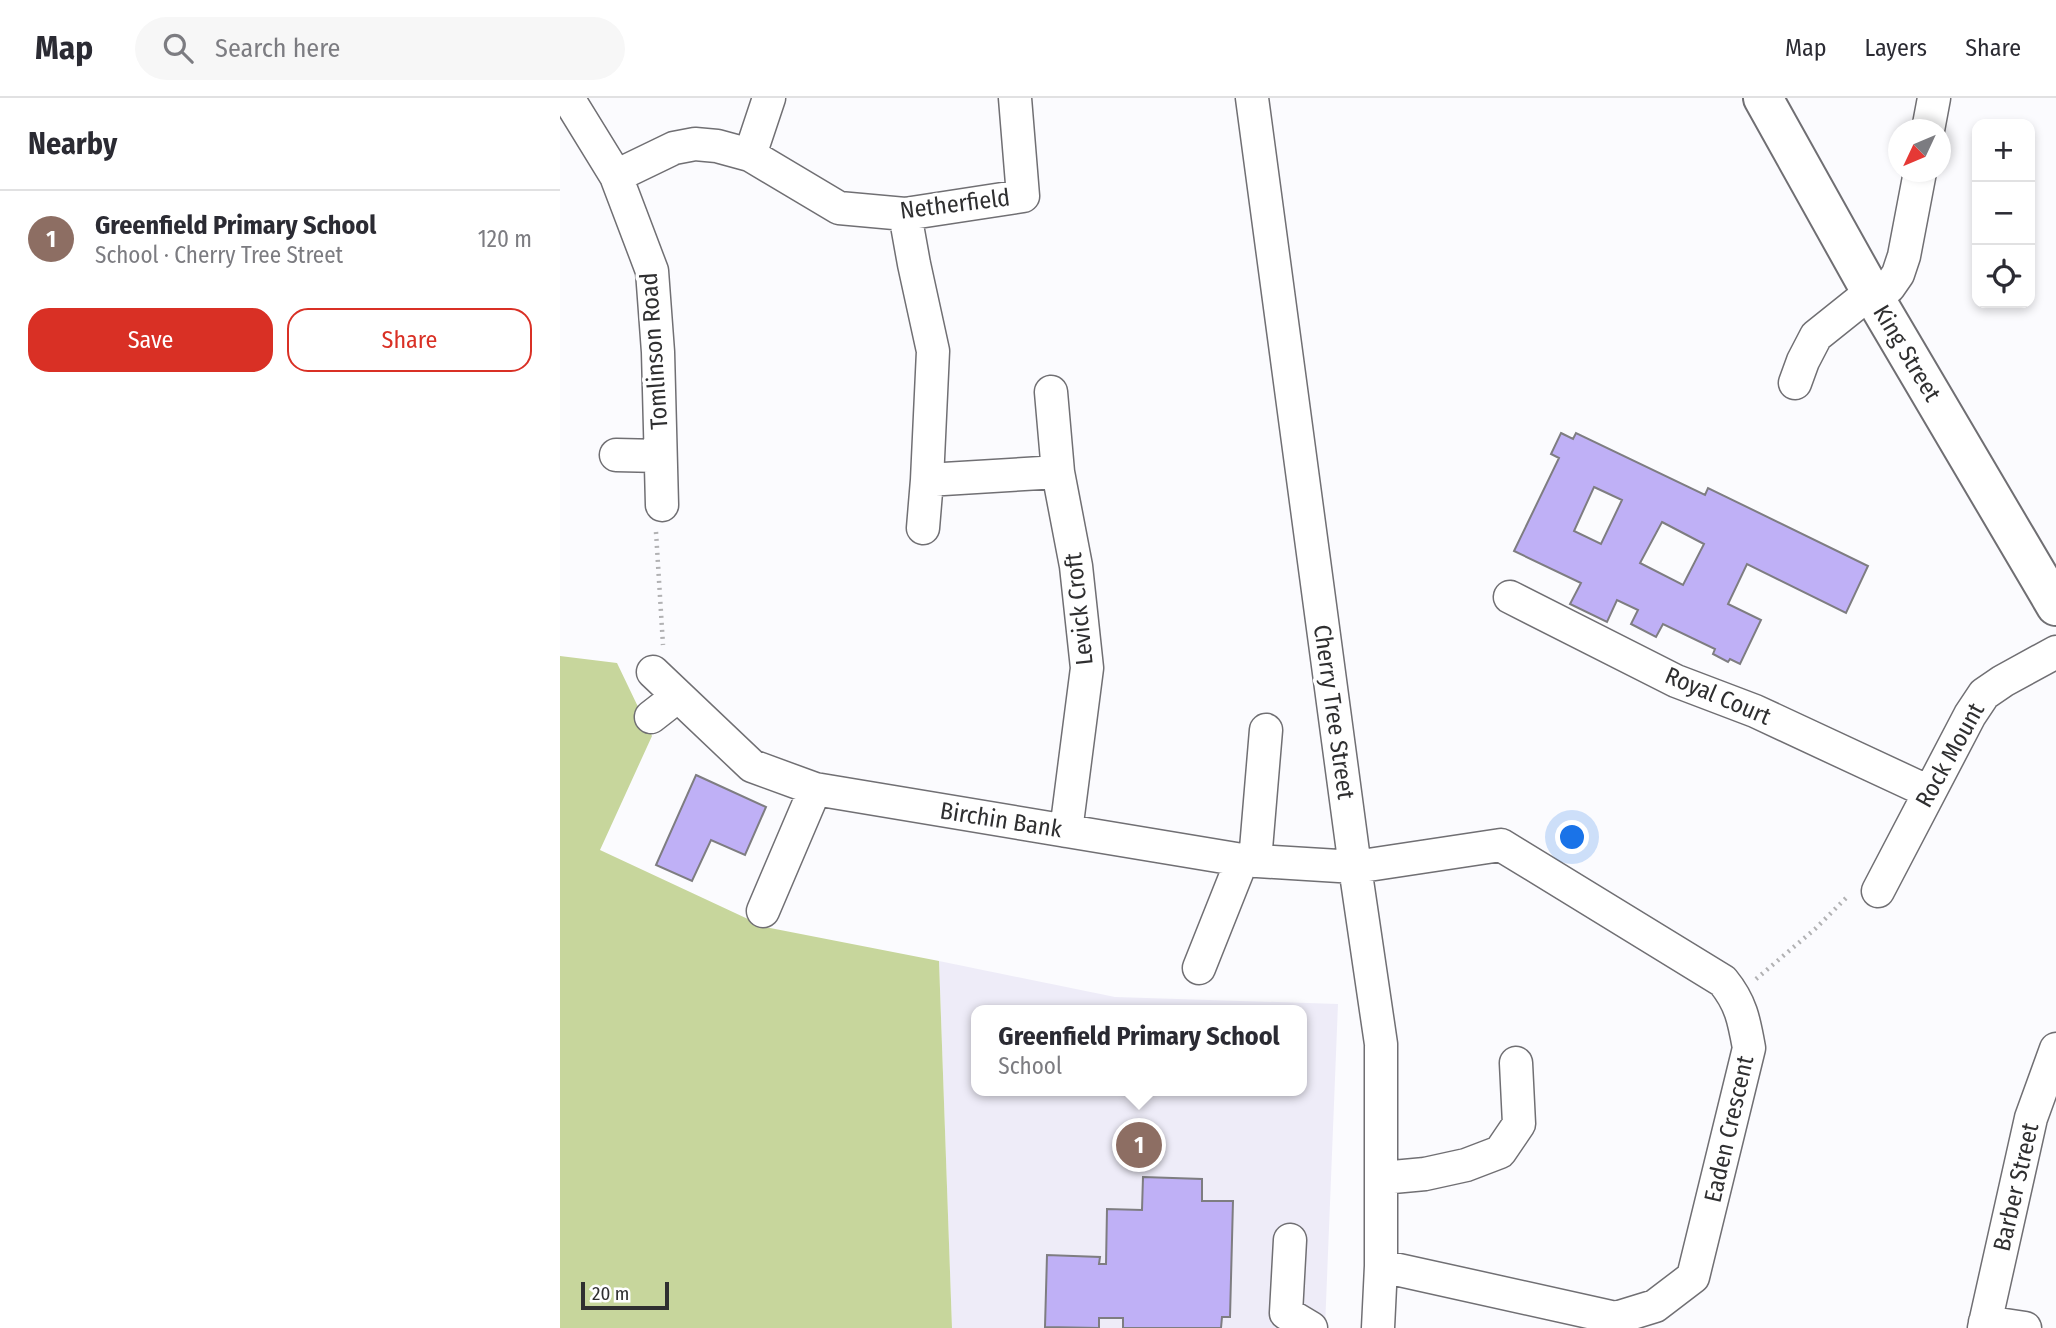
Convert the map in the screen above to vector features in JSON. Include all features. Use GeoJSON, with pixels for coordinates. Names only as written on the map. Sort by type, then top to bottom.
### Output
{"type":"FeatureCollection","features":[{"type":"Feature","properties":{"kind":"main road","name":"King Street"},"geometry":{"type":"LineString","coordinates":[[1763,98],[1873,295],[2046,565],[2056,606]]}},
{"type":"Feature","properties":{"kind":"street","name":"Tomlinson Road"},"geometry":{"type":"LineString","coordinates":[[568,98],[616,176],[652,271],[658,352],[662,505]]}},
{"type":"Feature","properties":{"kind":"street"},"geometry":{"type":"LineString","coordinates":[[750,155],[769,98]]}},
{"type":"Feature","properties":{"kind":"street","name":"Netherfield"},"geometry":{"type":"LineString","coordinates":[[616,176],[674,148],[695,144],[717,146],[750,155],[839,208],[905,214],[1023,196],[1015,98]]}},
{"type":"Feature","properties":{"kind":"street","name":"Cherry Tree Street"},"geometry":{"type":"LineString","coordinates":[[1252,98],[1381,1045],[1382,1178],[1378,1328]]}},
{"type":"Feature","properties":{"kind":"street"},"geometry":{"type":"LineString","coordinates":[[1930,119],[1934,98]]}},
{"type":"Feature","properties":{"kind":"street"},"geometry":{"type":"LineString","coordinates":[[1795,383],[1816,336],[1873,295],[1889,287],[1898,274],[1918,182]]}},
{"type":"Feature","properties":{"kind":"street"},"geometry":{"type":"LineString","coordinates":[[905,214],[933,351],[923,528]]}},
{"type":"Feature","properties":{"kind":"street","name":"Levick Croft"},"geometry":{"type":"LineString","coordinates":[[1051,393],[1058,472],[1076,566],[1087,668],[1066,831]]}},
{"type":"Feature","properties":{"kind":"street","name":"Tomlinson Road"},"geometry":{"type":"LineString","coordinates":[[616,456],[660,456]]}},
{"type":"Feature","properties":{"kind":"street"},"geometry":{"type":"LineString","coordinates":[[927,480],[1058,472]]}},
{"type":"Feature","properties":{"kind":"street","name":"Royal Court"},"geometry":{"type":"LineString","coordinates":[[1510,597],[1676,681],[1755,711],[1929,792]]}},
{"type":"Feature","properties":{"kind":"street","name":"Rock Mount"},"geometry":{"type":"LineString","coordinates":[[1878,891],[1970,715],[1984,694],[2056,652]]}},
{"type":"Feature","properties":{"kind":"street","name":"Birchin Bank"},"geometry":{"type":"LineString","coordinates":[[653,672],[752,766],[815,789],[1248,860],[1355,867]]}},
{"type":"Feature","properties":{"kind":"street"},"geometry":{"type":"LineString","coordinates":[[651,717],[678,696]]}},
{"type":"Feature","properties":{"kind":"street"},"geometry":{"type":"LineString","coordinates":[[1199,968],[1248,860],[1266,730]]}},
{"type":"Feature","properties":{"kind":"street"},"geometry":{"type":"LineString","coordinates":[[763,911],[815,789]]}},
{"type":"Feature","properties":{"kind":"street"},"geometry":{"type":"LineString","coordinates":[[1355,867],[1501,845],[1723,981],[1736,997]]}},
{"type":"Feature","properties":{"kind":"street","name":"Eaden Crescent"},"geometry":{"type":"LineString","coordinates":[[1381,1266],[1616,1318],[1655,1307],[1693,1277],[1749,1048],[1744,1018],[1736,997]]}},
{"type":"Feature","properties":{"kind":"street","name":"Barber Street"},"geometry":{"type":"LineString","coordinates":[[1984,1325],[2031,1118],[2056,1049]]}},
{"type":"Feature","properties":{"kind":"street"},"geometry":{"type":"LineString","coordinates":[[1382,1178],[1425,1174],[1466,1165],[1500,1152],[1519,1124],[1516,1063]]}},
{"type":"Feature","properties":{"kind":"street"},"geometry":{"type":"LineString","coordinates":[[1290,1240],[1286,1313],[1311,1328]]}},
{"type":"Feature","properties":{"kind":"street"},"geometry":{"type":"LineString","coordinates":[[1984,1325],[2025,1328]]}},
{"type":"Feature","properties":{"kind":"path"},"geometry":{"type":"LineString","coordinates":[[653,672],[663,649],[655,518],[662,505]]}},
{"type":"Feature","properties":{"kind":"path"},"geometry":{"type":"LineString","coordinates":[[1736,997],[1815,929],[1860,884],[1878,891]]}},
{"type":"Feature","properties":{"kind":"shaded area"},"geometry":{"type":"Polygon","coordinates":[[[939,961],[1115,997],[1338,1004],[1325,1328],[952,1328],[939,961]]]}},
{"type":"Feature","properties":{"kind":"green space"},"geometry":{"type":"Polygon","coordinates":[[[560,656],[617,663],[652,736],[600,850],[765,927],[939,961],[952,1328],[560,1328],[560,656]]]}},
{"type":"Feature","properties":{"kind":"building"},"geometry":{"type":"Polygon","coordinates":[[[1561,433],[1573,439],[1576,433],[1705,495],[1708,488],[1868,566],[1846,613],[1747,564],[1728,604],[1761,620],[1740,664],[1730,659],[1728,662],[1713,654],[1715,649],[1663,624],[1656,637],[1631,624],[1638,610],[1617,600],[1607,622],[1570,604],[1581,583],[1514,551],[1559,458],[1551,454],[1561,433]],[[1594,487],[1574,531],[1601,544],[1622,500],[1594,487]],[[1662,522],[1640,563],[1683,585],[1704,544],[1662,522]]]}},
{"type":"Feature","properties":{"kind":"building"},"geometry":{"type":"Polygon","coordinates":[[[696,775],[766,807],[745,855],[711,840],[692,881],[656,865],[696,775]]]}},
{"type":"Feature","properties":{"kind":"building"},"geometry":{"type":"Polygon","coordinates":[[[1143,1177],[1202,1179],[1202,1201],[1233,1201],[1230,1317],[1222,1317],[1221,1328],[1123,1328],[1123,1318],[1099,1318],[1099,1328],[1045,1327],[1047,1255],[1100,1257],[1099,1264],[1106,1264],[1107,1209],[1142,1210],[1143,1177]]]}},
{"type":"Feature","properties":{"kind":"place","name":"Greenfield Primary School"},"geometry":{"type":"Point","coordinates":[1139,1145]}}]}
